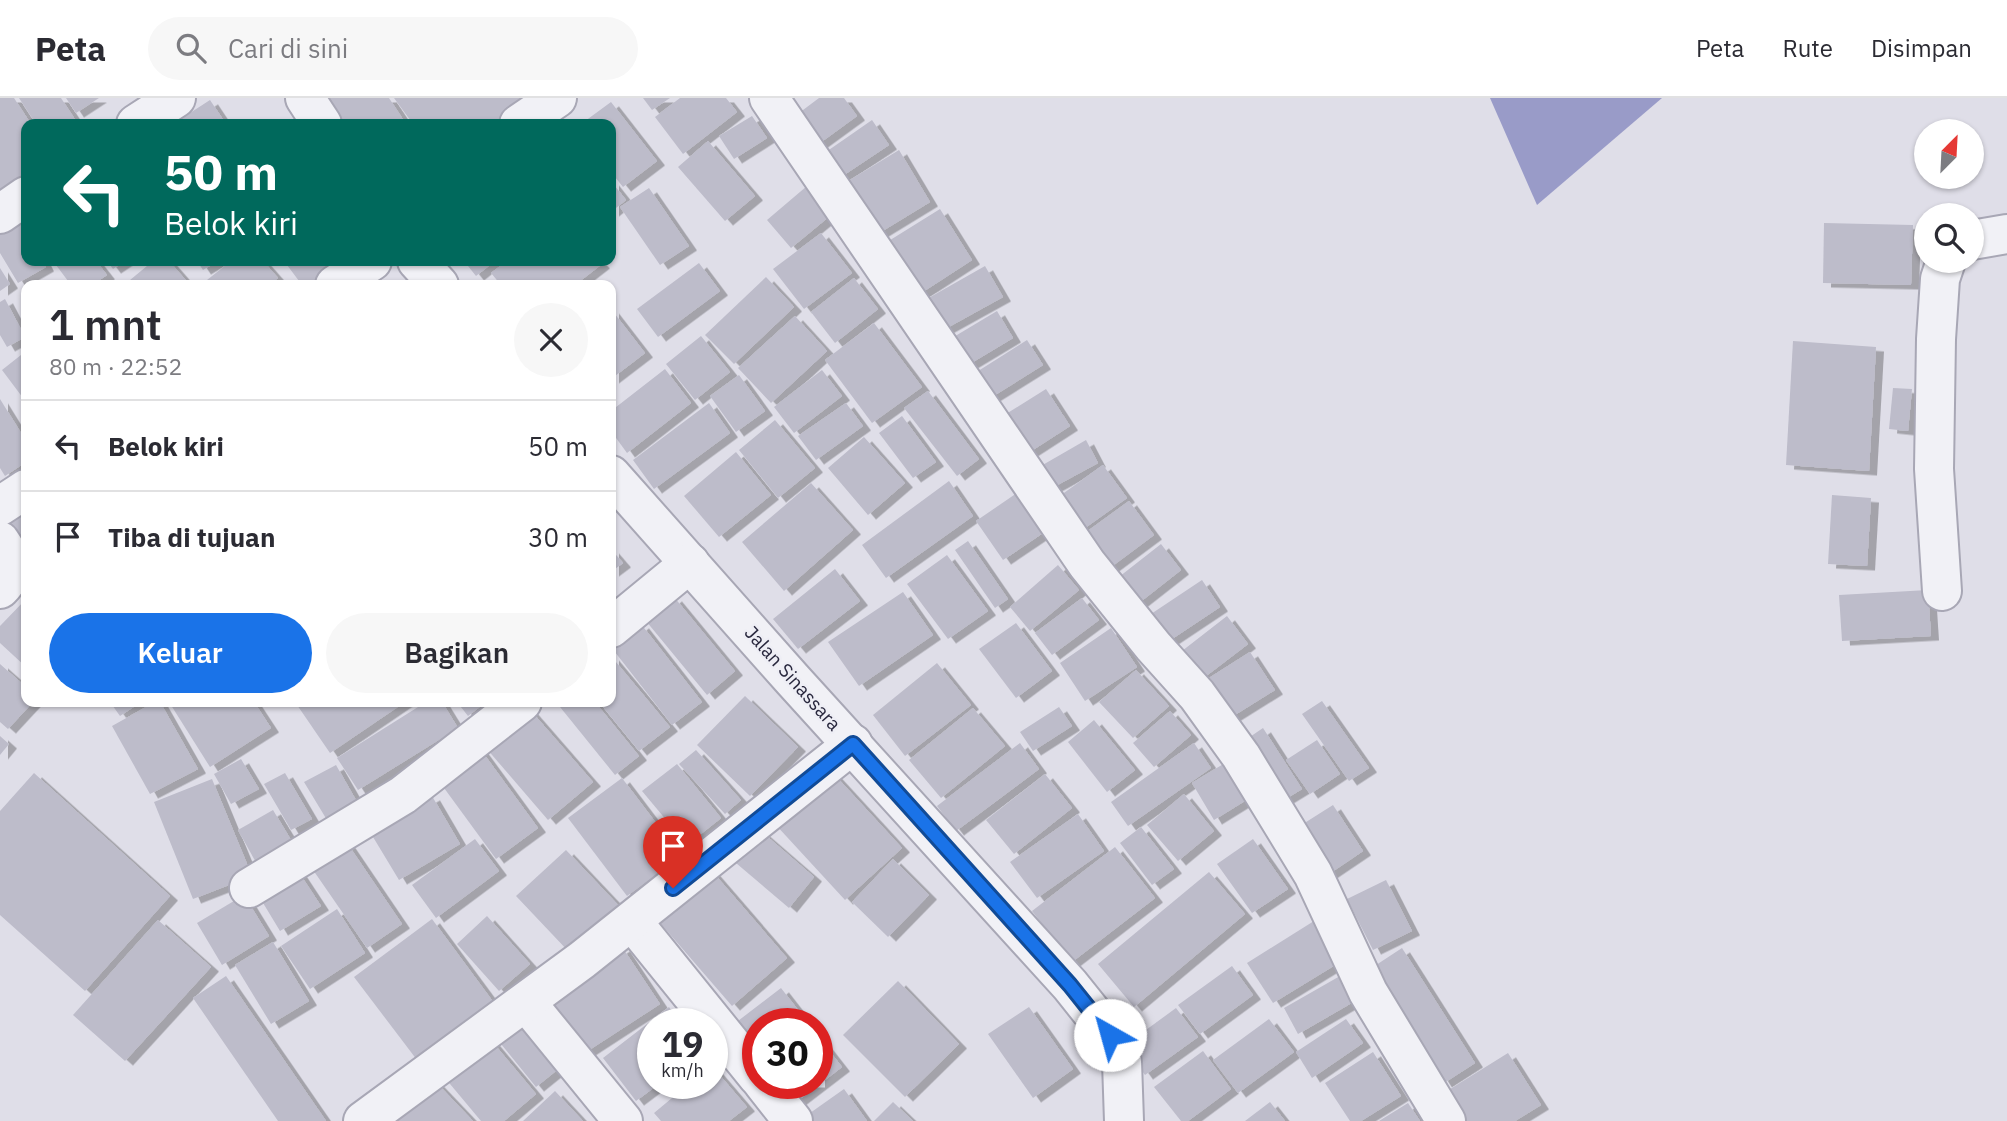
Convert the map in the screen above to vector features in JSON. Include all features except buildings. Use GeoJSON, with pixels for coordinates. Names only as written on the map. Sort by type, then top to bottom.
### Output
{"type":"FeatureCollection","features":[{"type":"Feature","properties":{"kind":"street"},"geometry":{"type":"LineString","coordinates":[[144,119],[176,98]]}},
{"type":"Feature","properties":{"kind":"street"},"geometry":{"type":"LineString","coordinates":[[305,98],[319,119]]}},
{"type":"Feature","properties":{"kind":"street"},"geometry":{"type":"LineString","coordinates":[[526,119],[557,98]]}},
{"type":"Feature","properties":{"kind":"street"},"geometry":{"type":"LineString","coordinates":[[769,98],[1087,564],[1153,646],[1197,695],[1241,756],[1313,874],[1368,992],[1446,1121]]}},
{"type":"Feature","properties":{"kind":"street"},"geometry":{"type":"LineString","coordinates":[[0,214],[21,199]]}},
{"type":"Feature","properties":{"kind":"street"},"geometry":{"type":"LineString","coordinates":[[1984,238],[2007,234]]}},
{"type":"Feature","properties":{"kind":"street"},"geometry":{"type":"LineString","coordinates":[[343,280],[364,266]]}},
{"type":"Feature","properties":{"kind":"street"},"geometry":{"type":"LineString","coordinates":[[422,266],[434,280]]}},
{"type":"Feature","properties":{"kind":"street"},"geometry":{"type":"LineString","coordinates":[[1942,273],[1936,339],[1934,469],[1942,591]]}},
{"type":"Feature","properties":{"kind":"street","name":"Jalan Sinassara"},"geometry":{"type":"LineString","coordinates":[[616,481],[1070,985],[1110,1035],[1122,1062],[1124,1121]]}},
{"type":"Feature","properties":{"kind":"street"},"geometry":{"type":"LineString","coordinates":[[0,506],[21,492]]}},
{"type":"Feature","properties":{"kind":"street"},"geometry":{"type":"LineString","coordinates":[[0,541],[12,563],[10,575],[0,589]]}},
{"type":"Feature","properties":{"kind":"street"},"geometry":{"type":"LineString","coordinates":[[616,624],[690,563]]}},
{"type":"Feature","properties":{"kind":"street"},"geometry":{"type":"LineString","coordinates":[[250,888],[402,795],[516,707]]}},
{"type":"Feature","properties":{"kind":"street"},"geometry":{"type":"LineString","coordinates":[[363,1121],[632,921],[853,744]]}},
{"type":"Feature","properties":{"kind":"street"},"geometry":{"type":"LineString","coordinates":[[632,921],[742,1057]]}},
{"type":"Feature","properties":{"kind":"street"},"geometry":{"type":"LineString","coordinates":[[526,1002],[623,1121]]}},
{"type":"Feature","properties":{"kind":"street"},"geometry":{"type":"LineString","coordinates":[[776,1099],[793,1121]]}},
{"type":"Feature","properties":{"kind":"water"},"geometry":{"type":"Polygon","coordinates":[[[1490,98],[1662,98],[1537,205],[1490,98]]]}},
{"type":"Feature","properties":{"kind":"route"},"geometry":{"type":"LineString","coordinates":[[673,888],[853,744],[1070,985],[1110,1035]]}}]}
